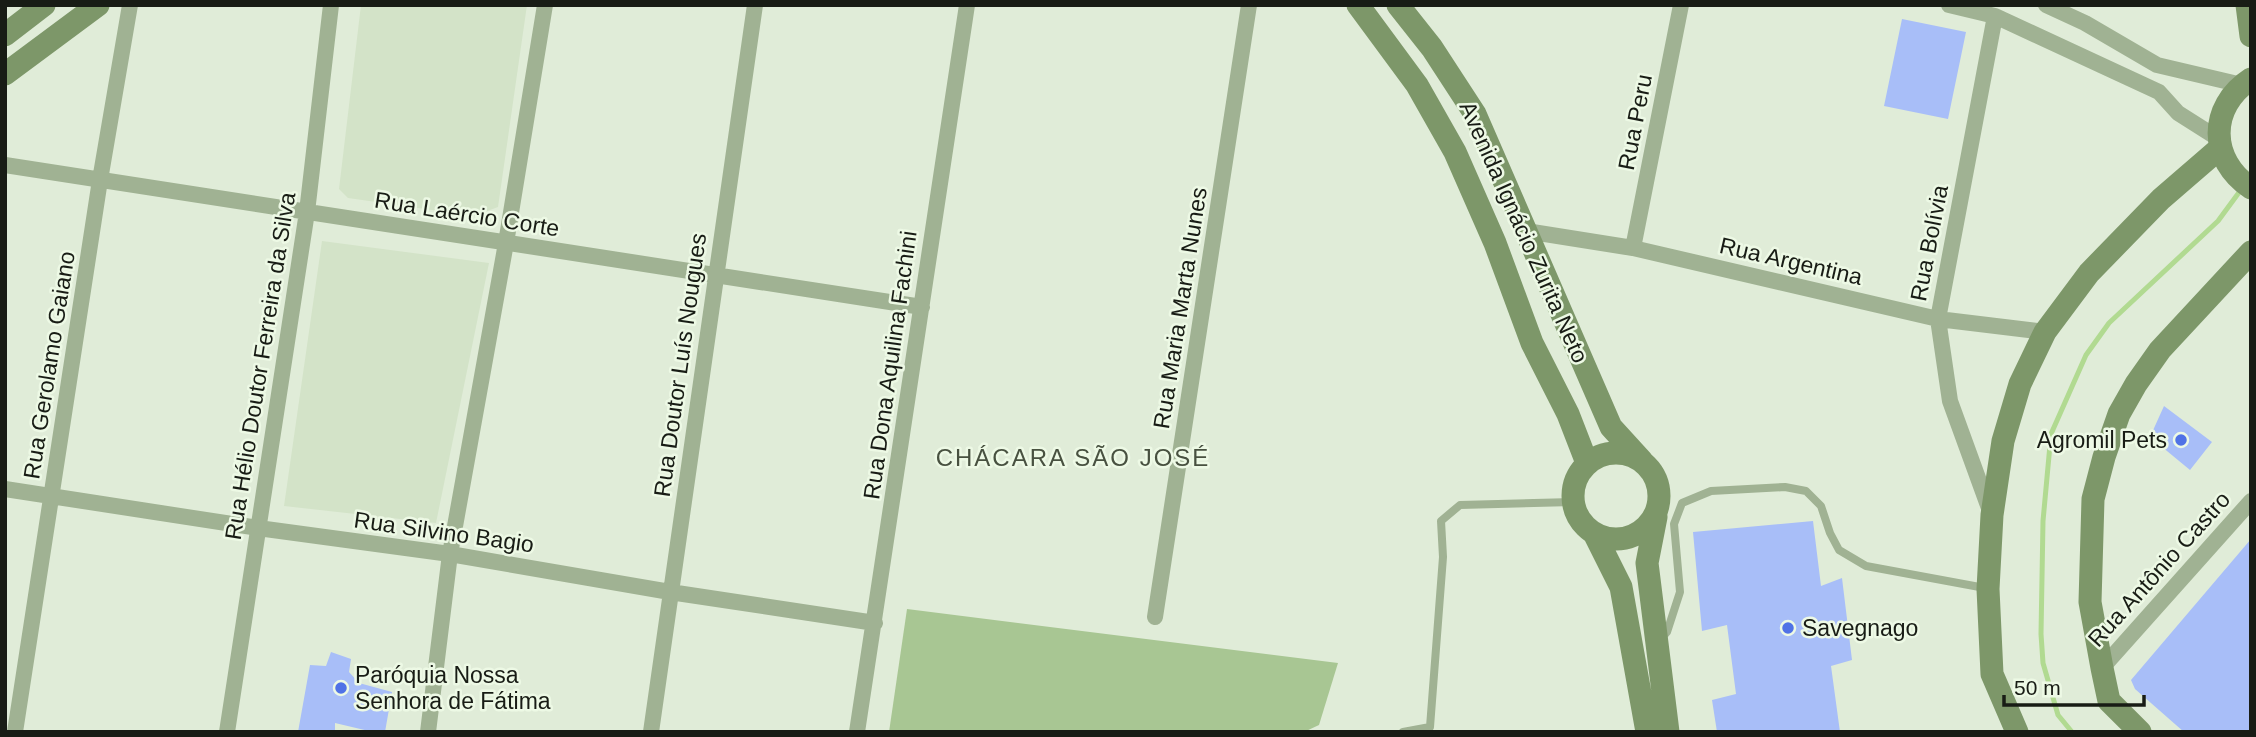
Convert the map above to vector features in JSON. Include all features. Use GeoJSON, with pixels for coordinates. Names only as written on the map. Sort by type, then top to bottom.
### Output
{"type":"FeatureCollection","features":[{"type":"Feature","properties":{"kind":"main road"},"geometry":{"type":"LineString","coordinates":[[5,35],[44,5]]}},
{"type":"Feature","properties":{"kind":"main road"},"geometry":{"type":"LineString","coordinates":[[5,74],[98,5]]}},
{"type":"Feature","properties":{"kind":"main road","name":"Avenida Ignácio Zurita Neto"},"geometry":{"type":"LineString","coordinates":[[1358,5],[1417,85],[1455,152],[1495,243],[1532,343],[1568,414],[1587,463]]}},
{"type":"Feature","properties":{"kind":"main road","name":"Avenida Ignácio Zurita Neto"},"geometry":{"type":"LineString","coordinates":[[1398,5],[1432,48],[1475,114],[1611,427],[1642,461]]}},
{"type":"Feature","properties":{"kind":"main road"},"geometry":{"type":"LineString","coordinates":[[2247,5],[2251,36]]}},
{"type":"Feature","properties":{"kind":"main road"},"geometry":{"type":"LineString","coordinates":[[2246,82],[2229,100],[2221,119],[2222,151],[2239,180],[2251,188]]}},
{"type":"Feature","properties":{"kind":"main road"},"geometry":{"type":"LineString","coordinates":[[2018,732],[1992,674],[1988,589],[1992,515],[2003,441],[2020,384],[2045,332],[2089,273],[2161,199],[2222,151]]}},
{"type":"Feature","properties":{"kind":"main road"},"geometry":{"type":"LineString","coordinates":[[2140,732],[2109,701],[2102,668],[2090,602],[2094,499],[2119,414],[2160,350],[2251,252]]}},
{"type":"Feature","properties":{"kind":"main road"},"geometry":{"type":"LineString","coordinates":[[1647,732],[1621,587],[1595,535],[1581,522],[1573,502],[1573,488],[1578,474],[1587,463],[1614,453],[1629,454],[1642,461],[1652,471],[1658,485],[1660,499],[1647,563],[1668,732]]}},
{"type":"Feature","properties":{"kind":"main road"},"geometry":{"type":"LineString","coordinates":[[1595,535],[1609,540],[1623,540],[1637,535],[1649,526],[1657,513]]}},
{"type":"Feature","properties":{"kind":"street","name":"Rua Gerolamo Gaiano"},"geometry":{"type":"LineString","coordinates":[[15,732],[100,180],[130,5]]}},
{"type":"Feature","properties":{"kind":"street","name":"Rua Hélio Doutor Ferreira da Silva"},"geometry":{"type":"LineString","coordinates":[[227,732],[307,212],[331,5]]}},
{"type":"Feature","properties":{"kind":"street"},"geometry":{"type":"LineString","coordinates":[[428,732],[450,554],[506,243],[545,5]]}},
{"type":"Feature","properties":{"kind":"street","name":"Rua Doutor Luís Nougues"},"geometry":{"type":"LineString","coordinates":[[651,732],[755,5]]}},
{"type":"Feature","properties":{"kind":"street","name":"Rua Dona Aquilina Fachini"},"geometry":{"type":"LineString","coordinates":[[857,732],[967,5]]}},
{"type":"Feature","properties":{"kind":"street","name":"Rua Maria Marta Nunes"},"geometry":{"type":"LineString","coordinates":[[1155,617],[1249,5]]}},
{"type":"Feature","properties":{"kind":"street","name":"Rua Peru"},"geometry":{"type":"LineString","coordinates":[[1633,247],[1681,5]]}},
{"type":"Feature","properties":{"kind":"street"},"geometry":{"type":"LineString","coordinates":[[1949,5],[1995,16],[2158,92],[2222,151]]}},
{"type":"Feature","properties":{"kind":"street"},"geometry":{"type":"LineString","coordinates":[[2046,5],[2085,23],[2157,65],[2246,82]]}},
{"type":"Feature","properties":{"kind":"street","name":"Rua Bolívia"},"geometry":{"type":"LineString","coordinates":[[1992,515],[1950,401],[1938,320],[1995,16]]}},
{"type":"Feature","properties":{"kind":"street","name":"Rua Laércio Corte"},"geometry":{"type":"LineString","coordinates":[[5,165],[922,307]]}},
{"type":"Feature","properties":{"kind":"street","name":"Rua Argentina"},"geometry":{"type":"LineString","coordinates":[[1527,231],[1633,247],[1938,320],[2045,332]]}},
{"type":"Feature","properties":{"kind":"street","name":"Rua Silvino Bagio"},"geometry":{"type":"LineString","coordinates":[[5,489],[450,554],[670,592],[875,623]]}},
{"type":"Feature","properties":{"kind":"street","name":"Rua Antônio Castro"},"geometry":{"type":"LineString","coordinates":[[2102,668],[2251,501]]}},
{"type":"Feature","properties":{"kind":"lane"},"geometry":{"type":"LineString","coordinates":[[1656,646],[1667,632],[1680,592],[1674,524],[1682,503],[1711,491],[1785,487],[1806,491],[1821,506],[1839,550],[1866,566],[1988,589]]}},
{"type":"Feature","properties":{"kind":"lane"},"geometry":{"type":"LineString","coordinates":[[1403,732],[1430,727],[1443,557],[1441,521],[1460,505],[1573,502]]}},
{"type":"Feature","properties":{"kind":"shaded area"},"geometry":{"type":"Polygon","coordinates":[[[361,5],[527,5],[498,207],[474,216],[348,198],[339,189],[361,5]]]}},
{"type":"Feature","properties":{"kind":"shaded area"},"geometry":{"type":"Polygon","coordinates":[[[322,241],[489,263],[436,523],[284,506],[322,241]]]}},
{"type":"Feature","properties":{"kind":"green space"},"geometry":{"type":"Polygon","coordinates":[[[907,609],[1338,663],[1319,725],[1304,732],[889,732],[907,609]]]}},
{"type":"Feature","properties":{"kind":"building"},"geometry":{"type":"Polygon","coordinates":[[[1902,19],[1966,32],[1948,119],[1884,106],[1902,19]]]}},
{"type":"Feature","properties":{"kind":"building","name":"Agromil Pets"},"geometry":{"type":"Polygon","coordinates":[[[2164,406],[2212,442],[2190,470],[2150,437],[2164,406]]]}},
{"type":"Feature","properties":{"kind":"building","name":"Savegnago"},"geometry":{"type":"Polygon","coordinates":[[[1813,521],[1821,586],[1842,578],[1852,660],[1831,666],[1840,732],[1717,732],[1712,700],[1736,694],[1727,625],[1702,631],[1693,532],[1813,521]]]}},
{"type":"Feature","properties":{"kind":"building"},"geometry":{"type":"Polygon","coordinates":[[[2251,539],[2251,732],[2184,732],[2135,689],[2131,680],[2251,539]]]}},
{"type":"Feature","properties":{"kind":"building","name":"Paróquia Nossa Senhora de Fátima"},"geometry":{"type":"Polygon","coordinates":[[[331,652],[351,659],[349,672],[359,683],[392,692],[385,732],[373,732],[335,723],[335,732],[298,732],[310,665],[326,666],[331,652]]]}},
{"type":"Feature","properties":{"kind":"waterway"},"geometry":{"type":"LineString","coordinates":[[2072,732],[2058,715],[2043,663],[2043,521],[2051,434],[2086,355],[2109,323],[2218,221],[2243,187]]}},
{"type":"Feature","properties":{"kind":"place","name":"Agromil Pets"},"geometry":{"type":"Point","coordinates":[2181,440]}},
{"type":"Feature","properties":{"kind":"place","name":"Savegnago"},"geometry":{"type":"Point","coordinates":[1788,628]}},
{"type":"Feature","properties":{"kind":"place","name":"Paróquia Nossa Senhora de Fátima"},"geometry":{"type":"Point","coordinates":[341,688]}},
{"type":"Feature","properties":{"kind":"district","name":"CHÁCARA SÃO JOSÉ"},"geometry":{"type":"Point","coordinates":[1073,458]}}]}
